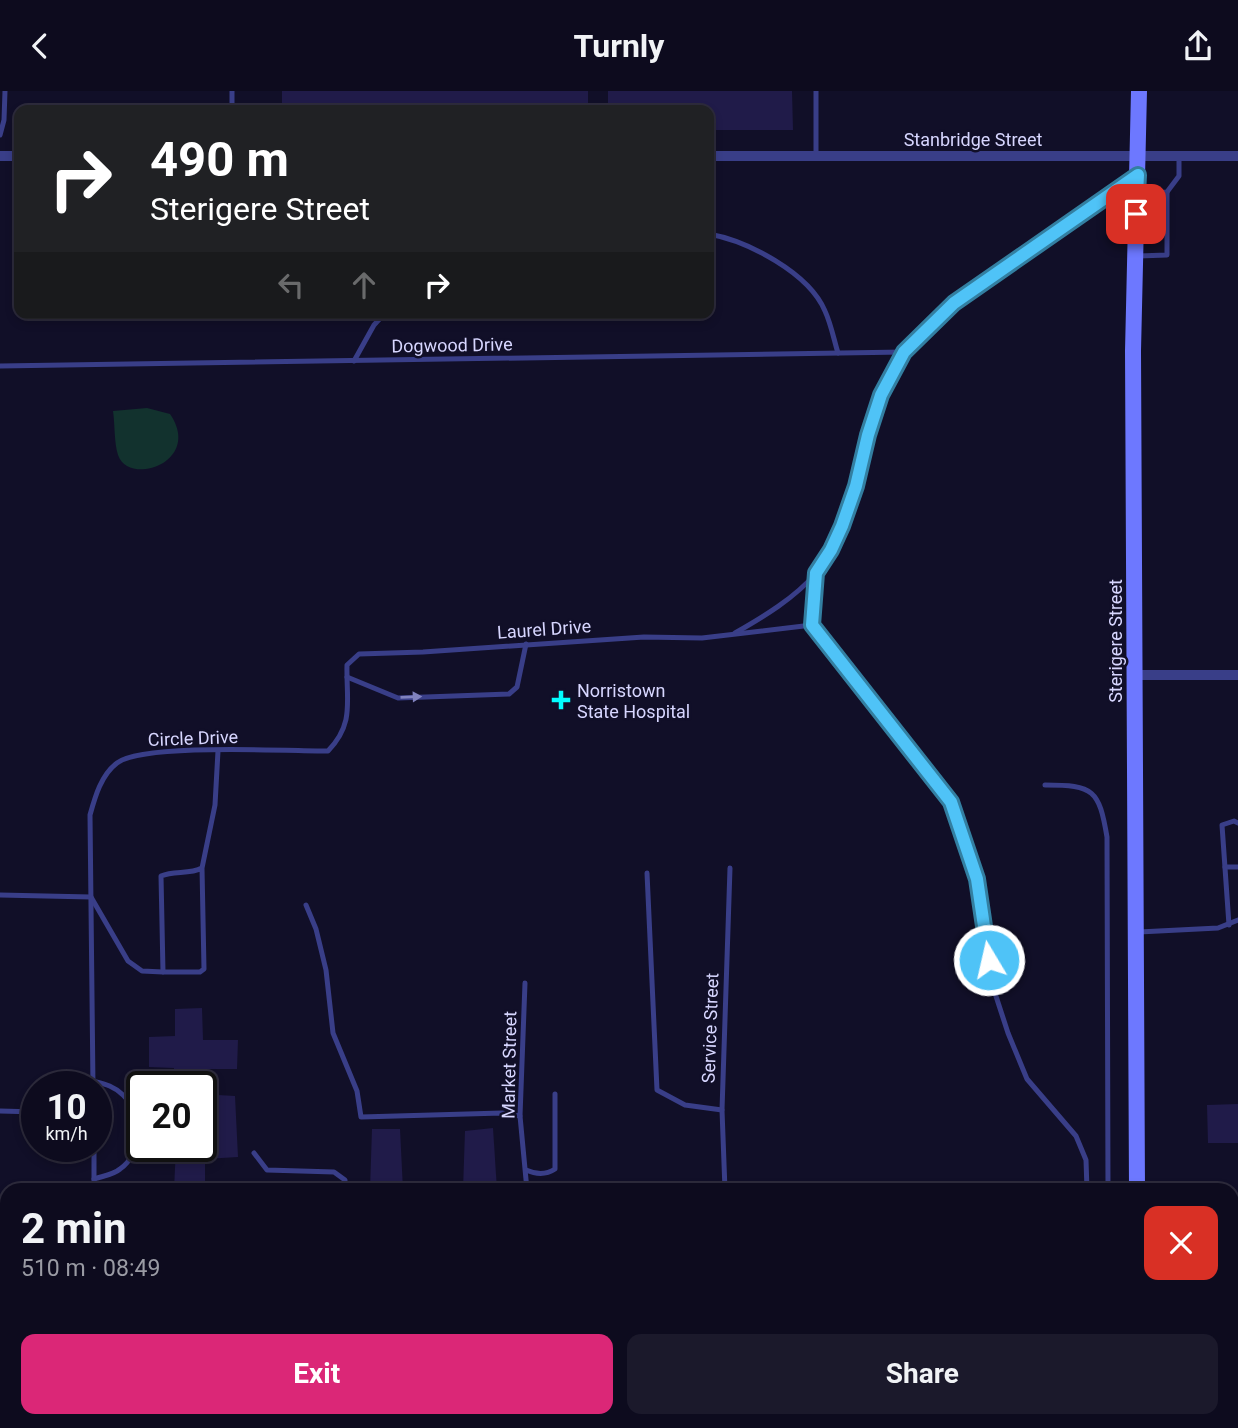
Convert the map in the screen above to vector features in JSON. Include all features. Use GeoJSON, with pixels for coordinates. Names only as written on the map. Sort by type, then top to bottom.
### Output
{"type":"FeatureCollection","features":[{"type":"Feature","properties":{"kind":"street","name":"Sterigere Street"},"geometry":{"type":"LineString","coordinates":[[1137,1183],[1134,675],[1139,91]]}},
{"type":"Feature","properties":{"kind":"street","name":"Stanbridge Street"},"geometry":{"type":"LineString","coordinates":[[714,156],[1238,156]]}},
{"type":"Feature","properties":{"kind":"street"},"geometry":{"type":"LineString","coordinates":[[1134,675],[1238,675]]}},
{"type":"Feature","properties":{"kind":"lane"},"geometry":{"type":"LineString","coordinates":[[0,135],[4,120],[5,91]]}},
{"type":"Feature","properties":{"kind":"lane"},"geometry":{"type":"LineString","coordinates":[[816,91],[816,156]]}},
{"type":"Feature","properties":{"kind":"lane"},"geometry":{"type":"LineString","coordinates":[[1136,256],[1167,255],[1167,192],[1179,176],[1179,157]]}},
{"type":"Feature","properties":{"kind":"lane","name":"Laurel Drive"},"geometry":{"type":"LineString","coordinates":[[731,635],[758,621],[816,573],[831,550],[856,486],[881,395],[904,352],[954,303],[1138,175]]}},
{"type":"Feature","properties":{"kind":"lane"},"geometry":{"type":"LineString","coordinates":[[1137,194],[1167,192]]}},
{"type":"Feature","properties":{"kind":"lane"},"geometry":{"type":"LineString","coordinates":[[714,236],[778,261],[811,289],[825,309],[838,353]]}},
{"type":"Feature","properties":{"kind":"lane"},"geometry":{"type":"LineString","coordinates":[[354,361],[380,319]]}},
{"type":"Feature","properties":{"kind":"lane","name":"Dogwood Drive"},"geometry":{"type":"LineString","coordinates":[[0,366],[904,352]]}},
{"type":"Feature","properties":{"kind":"lane","name":"Laurel Drive"},"geometry":{"type":"LineString","coordinates":[[346,677],[347,666],[359,654],[643,637],[702,638],[812,625],[816,573]]}},
{"type":"Feature","properties":{"kind":"lane"},"geometry":{"type":"LineString","coordinates":[[812,625],[951,802],[977,879],[993,987],[1009,1033],[1027,1079],[1076,1136],[1086,1160],[1087,1183]]}},
{"type":"Feature","properties":{"kind":"lane"},"geometry":{"type":"LineString","coordinates":[[346,677],[398,698],[509,694],[517,687],[526,644]]}},
{"type":"Feature","properties":{"kind":"lane","name":"Circle Drive"},"geometry":{"type":"LineString","coordinates":[[93,1071],[90,815],[96,794],[117,763],[138,753],[328,751],[340,738],[347,721],[346,677]]}},
{"type":"Feature","properties":{"kind":"lane"},"geometry":{"type":"LineString","coordinates":[[0,895],[91,897],[128,961],[142,971],[200,972],[204,969],[202,868],[215,805],[218,751]]}},
{"type":"Feature","properties":{"kind":"lane"},"geometry":{"type":"LineString","coordinates":[[1045,785],[1068,785],[1094,795],[1102,807],[1107,837],[1108,1183]]}},
{"type":"Feature","properties":{"kind":"lane"},"geometry":{"type":"LineString","coordinates":[[1229,925],[1222,825],[1234,821],[1238,823]]}},
{"type":"Feature","properties":{"kind":"lane"},"geometry":{"type":"LineString","coordinates":[[1225,867],[1238,867]]}},
{"type":"Feature","properties":{"kind":"lane"},"geometry":{"type":"LineString","coordinates":[[163,972],[161,876],[165,873],[195,872],[202,868]]}},
{"type":"Feature","properties":{"kind":"lane","name":"Service Street"},"geometry":{"type":"LineString","coordinates":[[725,1183],[722,1110],[730,868]]}},
{"type":"Feature","properties":{"kind":"lane"},"geometry":{"type":"LineString","coordinates":[[647,873],[657,1090],[685,1105],[722,1110]]}},
{"type":"Feature","properties":{"kind":"lane"},"geometry":{"type":"LineString","coordinates":[[306,905],[316,929],[326,970],[333,1033],[357,1091],[361,1117],[502,1113],[520,1116]]}},
{"type":"Feature","properties":{"kind":"lane"},"geometry":{"type":"LineString","coordinates":[[1136,932],[1219,928],[1238,920]]}},
{"type":"Feature","properties":{"kind":"lane","name":"Market Street"},"geometry":{"type":"LineString","coordinates":[[525,983],[520,1116],[527,1183]]}},
{"type":"Feature","properties":{"kind":"lane"},"geometry":{"type":"LineString","coordinates":[[94,1179],[123,1168],[133,1154],[138,1133],[134,1112],[124,1096],[112,1086]]}},
{"type":"Feature","properties":{"kind":"lane"},"geometry":{"type":"LineString","coordinates":[[526,1170],[534,1174],[550,1172],[555,1168],[555,1094]]}},
{"type":"Feature","properties":{"kind":"lane"},"geometry":{"type":"LineString","coordinates":[[0,1111],[21,1112]]}},
{"type":"Feature","properties":{"kind":"lane"},"geometry":{"type":"LineString","coordinates":[[254,1153],[267,1170],[334,1172],[345,1180],[345,1183]]}},
{"type":"Feature","properties":{"kind":"lane"},"geometry":{"type":"LineString","coordinates":[[94,1162],[94,1183]]}},
{"type":"Feature","properties":{"kind":"green space"},"geometry":{"type":"Polygon","coordinates":[[[147,408],[170,414],[178,431],[177,445],[171,457],[160,465],[135,469],[125,464],[118,455],[113,411],[147,408]]]}},
{"type":"Feature","properties":{"kind":"building"},"geometry":{"type":"Polygon","coordinates":[[[282,91],[588,91],[588,105],[282,105],[282,91]]]}},
{"type":"Feature","properties":{"kind":"building"},"geometry":{"type":"Polygon","coordinates":[[[608,91],[792,91],[793,130],[714,130],[714,105],[608,105],[608,91]]]}},
{"type":"Feature","properties":{"kind":"building"},"geometry":{"type":"Polygon","coordinates":[[[202,1008],[203,1040],[238,1040],[237,1069],[174,1071],[174,1068],[149,1067],[149,1037],[175,1036],[175,1009],[202,1008]]]}},
{"type":"Feature","properties":{"kind":"building"},"geometry":{"type":"Polygon","coordinates":[[[217,1095],[235,1096],[238,1157],[217,1158],[217,1095]]]}},
{"type":"Feature","properties":{"kind":"building"},"geometry":{"type":"Polygon","coordinates":[[[1238,1104],[1238,1143],[1208,1143],[1207,1105],[1238,1104]]]}},
{"type":"Feature","properties":{"kind":"building"},"geometry":{"type":"Polygon","coordinates":[[[493,1128],[497,1183],[463,1183],[465,1131],[493,1128]]]}},
{"type":"Feature","properties":{"kind":"building"},"geometry":{"type":"Polygon","coordinates":[[[372,1129],[400,1129],[403,1183],[370,1183],[372,1129]]]}},
{"type":"Feature","properties":{"kind":"building"},"geometry":{"type":"Polygon","coordinates":[[[175,1162],[205,1162],[205,1183],[174,1183],[175,1162]]]}},
{"type":"Feature","properties":{"kind":"place","name":"Norristown State Hospital"},"geometry":{"type":"Point","coordinates":[561,700]}},
{"type":"Feature","properties":{"kind":"route"},"geometry":{"type":"LineString","coordinates":[[989,960],[977,879],[951,802],[812,625],[816,573],[842,526],[881,395],[904,352],[954,303],[1138,175],[1136,214]]}}]}
